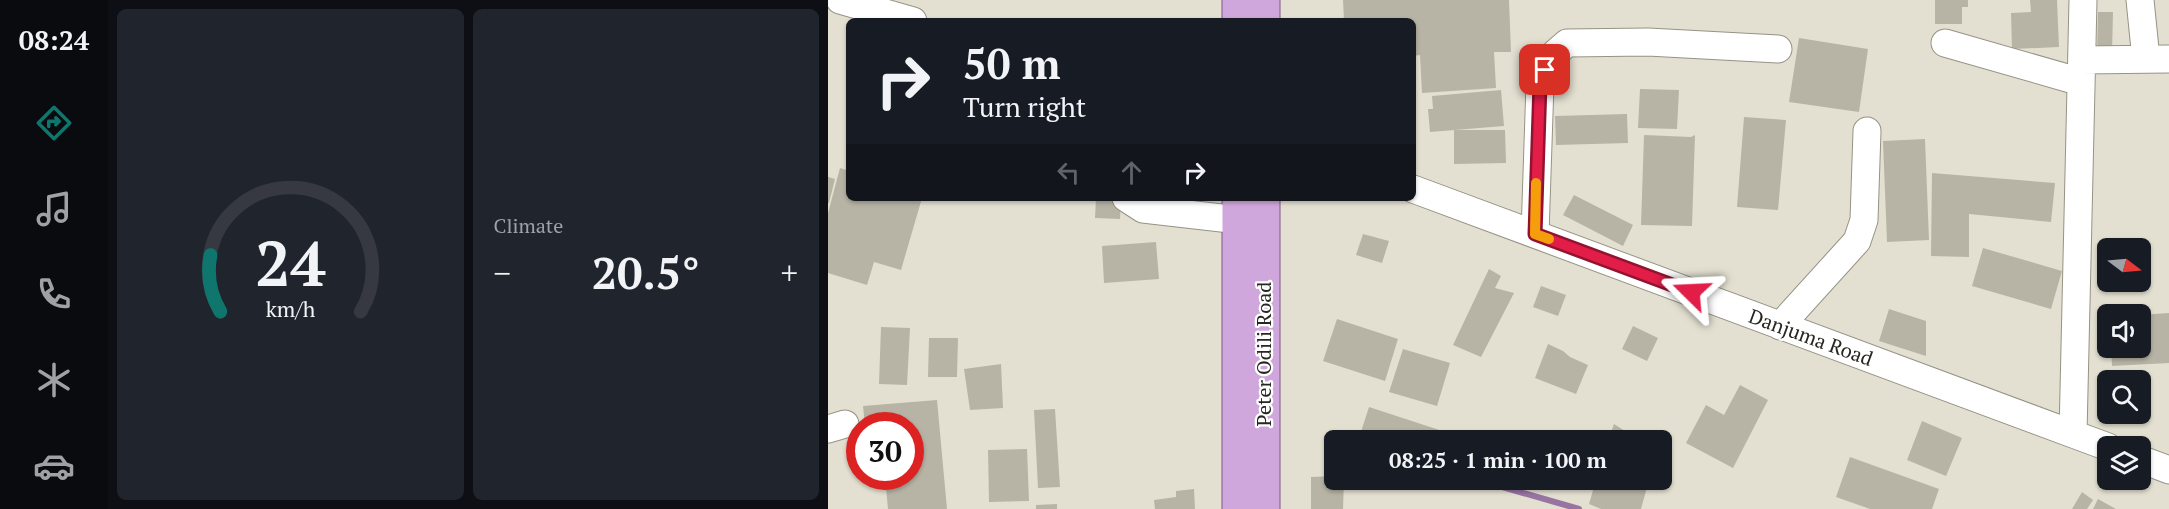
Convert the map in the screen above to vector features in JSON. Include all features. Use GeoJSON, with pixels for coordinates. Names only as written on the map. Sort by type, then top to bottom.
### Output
{"type":"FeatureCollection","features":[{"type":"Feature","properties":{"kind":"main road"},"geometry":{"type":"LineString","coordinates":[[1239,0],[1239,18]]}},
{"type":"Feature","properties":{"kind":"main road"},"geometry":{"type":"LineString","coordinates":[[1263,0],[1263,18]]}},
{"type":"Feature","properties":{"kind":"main road","name":"Peter Odili Road"},"geometry":{"type":"LineString","coordinates":[[1263,201],[1263,509]]}},
{"type":"Feature","properties":{"kind":"main road"},"geometry":{"type":"LineString","coordinates":[[1239,209],[1239,509]]}},
{"type":"Feature","properties":{"kind":"street"},"geometry":{"type":"LineString","coordinates":[[840,0],[903,18]]}},
{"type":"Feature","properties":{"kind":"street"},"geometry":{"type":"LineString","coordinates":[[2073,434],[2083,0]]}},
{"type":"Feature","properties":{"kind":"street"},"geometry":{"type":"LineString","coordinates":[[1945,43],[2082,71],[2158,59],[2140,0]]}},
{"type":"Feature","properties":{"kind":"street"},"geometry":{"type":"LineString","coordinates":[[1535,234],[1540,84],[1551,57],[1558,49],[1567,43],[1648,42],[1778,49]]}},
{"type":"Feature","properties":{"kind":"street"},"geometry":{"type":"LineString","coordinates":[[1780,326],[1857,241],[1864,220],[1867,131]]}},
{"type":"Feature","properties":{"kind":"street","name":"Danjuma Road"},"geometry":{"type":"LineString","coordinates":[[1416,190],[2097,443]]}},
{"type":"Feature","properties":{"kind":"street"},"geometry":{"type":"LineString","coordinates":[[1131,201],[1143,209],[1239,209]]}},
{"type":"Feature","properties":{"kind":"street"},"geometry":{"type":"LineString","coordinates":[[2151,463],[2169,470]]}},
{"type":"Feature","properties":{"kind":"building"},"geometry":{"type":"Polygon","coordinates":[[[1343,0],[1509,0],[1511,52],[1494,52],[1496,88],[1422,93],[1420,55],[1416,56],[1416,18],[1344,18],[1343,0]]]}},
{"type":"Feature","properties":{"kind":"building"},"geometry":{"type":"Polygon","coordinates":[[[1935,0],[1968,0],[1968,7],[1962,7],[1962,24],[1935,24],[1935,0]]]}},
{"type":"Feature","properties":{"kind":"building"},"geometry":{"type":"Polygon","coordinates":[[[2030,0],[2057,0],[2059,47],[2012,49],[2011,13],[2031,12],[2030,0]]]}},
{"type":"Feature","properties":{"kind":"building"},"geometry":{"type":"Polygon","coordinates":[[[2098,12],[2113,12],[2112,54],[2097,53],[2098,12]]]}},
{"type":"Feature","properties":{"kind":"building"},"geometry":{"type":"Polygon","coordinates":[[[1799,38],[1868,49],[1859,112],[1789,102],[1799,38]]]}},
{"type":"Feature","properties":{"kind":"building"},"geometry":{"type":"Polygon","coordinates":[[[1640,89],[1679,90],[1677,129],[1638,128],[1640,89]]]}},
{"type":"Feature","properties":{"kind":"building"},"geometry":{"type":"Polygon","coordinates":[[[1501,90],[1504,126],[1430,132],[1428,109],[1433,109],[1432,96],[1501,90]]]}},
{"type":"Feature","properties":{"kind":"building"},"geometry":{"type":"Polygon","coordinates":[[[1627,114],[1628,143],[1556,145],[1555,116],[1627,114]]]}},
{"type":"Feature","properties":{"kind":"building"},"geometry":{"type":"Polygon","coordinates":[[[1744,117],[1786,120],[1778,210],[1737,207],[1744,117]]]}},
{"type":"Feature","properties":{"kind":"building"},"geometry":{"type":"Polygon","coordinates":[[[1454,130],[1505,130],[1506,163],[1454,164],[1454,130]]]}},
{"type":"Feature","properties":{"kind":"building"},"geometry":{"type":"Polygon","coordinates":[[[1644,135],[1691,137],[1695,135],[1692,226],[1641,225],[1644,135]]]}},
{"type":"Feature","properties":{"kind":"building"},"geometry":{"type":"Polygon","coordinates":[[[1925,139],[1929,240],[1887,242],[1883,141],[1925,139]]]}},
{"type":"Feature","properties":{"kind":"building"},"geometry":{"type":"Polygon","coordinates":[[[840,168],[846,170],[846,201],[921,201],[901,270],[874,262],[867,285],[828,273],[828,213],[840,168]]]}},
{"type":"Feature","properties":{"kind":"building"},"geometry":{"type":"Polygon","coordinates":[[[1932,173],[2055,183],[2051,222],[1969,214],[1969,257],[1931,256],[1932,173]]]}},
{"type":"Feature","properties":{"kind":"building"},"geometry":{"type":"Polygon","coordinates":[[[828,177],[835,179],[829,203],[828,203],[828,177]]]}},
{"type":"Feature","properties":{"kind":"building"},"geometry":{"type":"Polygon","coordinates":[[[1574,195],[1633,225],[1623,246],[1563,215],[1574,195]]]}},
{"type":"Feature","properties":{"kind":"building"},"geometry":{"type":"Polygon","coordinates":[[[1096,201],[1121,201],[1120,219],[1095,218],[1096,201]]]}},
{"type":"Feature","properties":{"kind":"building"},"geometry":{"type":"Polygon","coordinates":[[[1363,234],[1389,241],[1382,263],[1356,255],[1363,234]]]}},
{"type":"Feature","properties":{"kind":"building"},"geometry":{"type":"Polygon","coordinates":[[[1156,242],[1159,279],[1104,283],[1102,246],[1156,242]]]}},
{"type":"Feature","properties":{"kind":"building"},"geometry":{"type":"Polygon","coordinates":[[[1983,248],[2062,271],[2051,309],[1972,286],[1983,248]]]}},
{"type":"Feature","properties":{"kind":"building"},"geometry":{"type":"Polygon","coordinates":[[[1489,269],[1501,276],[1495,288],[1514,293],[1481,357],[1453,345],[1489,269]]]}},
{"type":"Feature","properties":{"kind":"building"},"geometry":{"type":"Polygon","coordinates":[[[1541,286],[1566,295],[1558,316],[1533,307],[1541,286]]]}},
{"type":"Feature","properties":{"kind":"building"},"geometry":{"type":"Polygon","coordinates":[[[1889,309],[1926,321],[1926,356],[1879,341],[1889,309]]]}},
{"type":"Feature","properties":{"kind":"building"},"geometry":{"type":"Polygon","coordinates":[[[2169,313],[2169,363],[2112,366],[2112,358],[2151,358],[2151,314],[2169,313]]]}},
{"type":"Feature","properties":{"kind":"building"},"geometry":{"type":"Polygon","coordinates":[[[1337,319],[1398,339],[1385,381],[1323,361],[1337,319]]]}},
{"type":"Feature","properties":{"kind":"building"},"geometry":{"type":"Polygon","coordinates":[[[1633,326],[1658,338],[1647,361],[1622,349],[1633,326]]]}},
{"type":"Feature","properties":{"kind":"building"},"geometry":{"type":"Polygon","coordinates":[[[881,327],[910,328],[907,385],[879,384],[881,327]]]}},
{"type":"Feature","properties":{"kind":"building"},"geometry":{"type":"Polygon","coordinates":[[[929,338],[958,338],[957,377],[928,377],[929,338]]]}},
{"type":"Feature","properties":{"kind":"building"},"geometry":{"type":"Polygon","coordinates":[[[1548,344],[1588,365],[1576,394],[1535,378],[1548,344]]]}},
{"type":"Feature","properties":{"kind":"building"},"geometry":{"type":"Polygon","coordinates":[[[1403,349],[1450,363],[1437,406],[1389,392],[1403,349]]]}},
{"type":"Feature","properties":{"kind":"building"},"geometry":{"type":"Polygon","coordinates":[[[1001,364],[1003,408],[970,410],[964,369],[1001,364]]]}},
{"type":"Feature","properties":{"kind":"building"},"geometry":{"type":"Polygon","coordinates":[[[1740,385],[1768,400],[1733,468],[1686,443],[1706,405],[1724,415],[1740,385]]]}},
{"type":"Feature","properties":{"kind":"building"},"geometry":{"type":"Polygon","coordinates":[[[937,400],[947,509],[888,509],[886,490],[924,490],[924,412],[864,412],[863,406],[937,400]]]}},
{"type":"Feature","properties":{"kind":"building"},"geometry":{"type":"Polygon","coordinates":[[[1369,407],[1439,430],[1362,430],[1369,407]]]}},
{"type":"Feature","properties":{"kind":"building"},"geometry":{"type":"Polygon","coordinates":[[[1055,409],[1060,487],[1038,488],[1034,410],[1055,409]]]}},
{"type":"Feature","properties":{"kind":"building"},"geometry":{"type":"Polygon","coordinates":[[[1922,421],[1962,438],[1946,476],[1907,460],[1922,421]]]}},
{"type":"Feature","properties":{"kind":"building"},"geometry":{"type":"Polygon","coordinates":[[[1614,424],[1623,430],[1612,430],[1614,424]]]}},
{"type":"Feature","properties":{"kind":"building"},"geometry":{"type":"Polygon","coordinates":[[[1027,449],[1029,501],[989,502],[988,450],[1027,449]]]}},
{"type":"Feature","properties":{"kind":"building"},"geometry":{"type":"Polygon","coordinates":[[[1850,457],[1939,489],[1932,509],[1870,509],[1836,497],[1850,457]]]}},
{"type":"Feature","properties":{"kind":"building"},"geometry":{"type":"Polygon","coordinates":[[[1324,476],[1324,490],[1344,490],[1343,509],[1311,509],[1311,477],[1324,476]]]}},
{"type":"Feature","properties":{"kind":"building"},"geometry":{"type":"Polygon","coordinates":[[[1194,489],[1195,509],[1155,509],[1154,500],[1176,497],[1176,491],[1194,489]]]}},
{"type":"Feature","properties":{"kind":"building"},"geometry":{"type":"Polygon","coordinates":[[[1593,490],[1646,490],[1641,509],[1601,509],[1589,504],[1593,490]]]}},
{"type":"Feature","properties":{"kind":"building"},"geometry":{"type":"Polygon","coordinates":[[[2082,492],[2093,500],[2087,509],[2072,509],[2082,492]]]}},
{"type":"Feature","properties":{"kind":"building"},"geometry":{"type":"Polygon","coordinates":[[[2098,499],[2116,509],[2093,509],[2098,499]]]}},
{"type":"Feature","properties":{"kind":"building"},"geometry":{"type":"Polygon","coordinates":[[[1057,504],[1057,509],[1036,509],[1036,505],[1057,504]]]}},
{"type":"Feature","properties":{"kind":"waterway"},"geometry":{"type":"LineString","coordinates":[[1513,490],[1579,509]]}},
{"type":"Feature","properties":{"kind":"slow traffic"},"geometry":{"type":"LineString","coordinates":[[1536,183],[1535,234],[1549,239]]}},
{"type":"Feature","properties":{"kind":"route"},"geometry":{"type":"LineString","coordinates":[[1545,70],[1540,84],[1535,234],[1691,292]]}}]}
